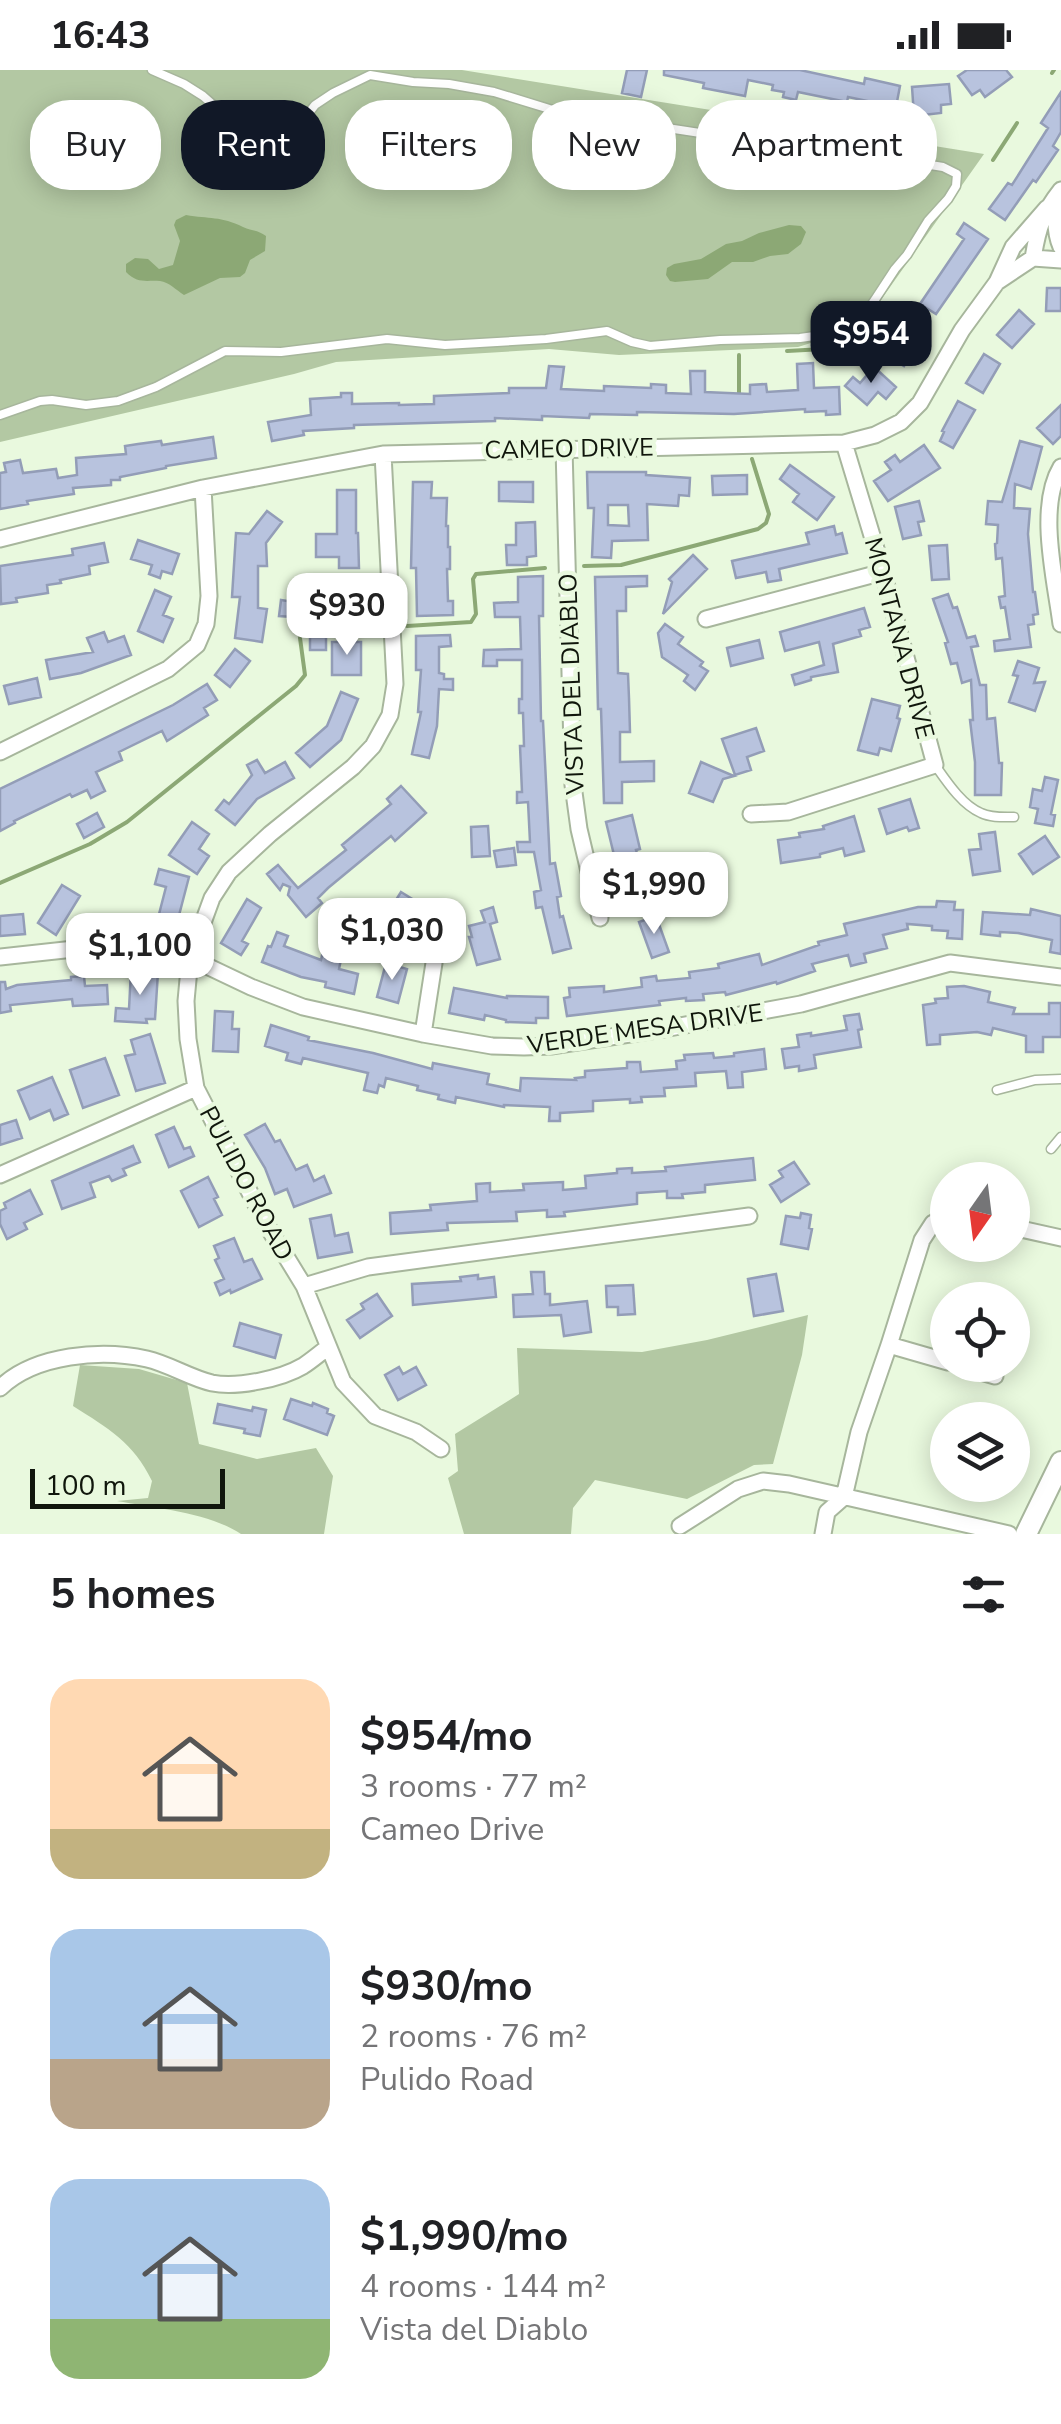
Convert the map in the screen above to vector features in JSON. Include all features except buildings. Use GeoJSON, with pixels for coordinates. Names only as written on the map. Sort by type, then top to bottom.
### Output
{"type":"FeatureCollection","features":[{"type":"Feature","properties":{"kind":"street"},"geometry":{"type":"LineString","coordinates":[[997,282],[1014,246],[1060,191]]}},
{"type":"Feature","properties":{"kind":"street"},"geometry":{"type":"LineString","coordinates":[[1060,191],[1055,213],[1061,247]]}},
{"type":"Feature","properties":{"kind":"street"},"geometry":{"type":"LineString","coordinates":[[1047,208],[1039,224],[1033,258],[1061,260]]}},
{"type":"Feature","properties":{"kind":"street","name":"CAMEO DRIVE"},"geometry":{"type":"LineString","coordinates":[[0,539],[204,488],[384,454],[844,442],[875,435],[900,422],[920,404],[962,330],[997,282],[1033,258]]}},
{"type":"Feature","properties":{"kind":"street","name":"MONTANA DRIVE"},"geometry":{"type":"LineString","coordinates":[[752,814],[788,812],[935,765],[844,442]]}},
{"type":"Feature","properties":{"kind":"street","name":"VISTA DEL DIABLO"},"geometry":{"type":"LineString","coordinates":[[564,448],[573,785],[600,918]]}},
{"type":"Feature","properties":{"kind":"street","name":"PULIDO ROAD"},"geometry":{"type":"LineString","coordinates":[[384,454],[394,684],[390,715],[354,767],[270,834],[229,872],[212,898],[190,958],[188,1039],[196,1088],[266,1224],[304,1286],[343,1382],[375,1416],[416,1432],[440,1449]]}},
{"type":"Feature","properties":{"kind":"street"},"geometry":{"type":"LineString","coordinates":[[1061,467],[1049,498],[1061,624]]}},
{"type":"Feature","properties":{"kind":"street"},"geometry":{"type":"LineString","coordinates":[[0,752],[168,668],[197,644],[206,624],[209,596],[204,488]]}},
{"type":"Feature","properties":{"kind":"street"},"geometry":{"type":"LineString","coordinates":[[706,619],[883,572]]}},
{"type":"Feature","properties":{"kind":"street","name":"VERDE MESA DRIVE"},"geometry":{"type":"LineString","coordinates":[[0,958],[120,944],[159,947],[303,1007],[492,1046],[552,1046],[800,1004],[950,963],[1061,977]]}},
{"type":"Feature","properties":{"kind":"street"},"geometry":{"type":"LineString","coordinates":[[423,1034],[434,963]]}},
{"type":"Feature","properties":{"kind":"street"},"geometry":{"type":"LineString","coordinates":[[0,1175],[196,1088]]}},
{"type":"Feature","properties":{"kind":"street"},"geometry":{"type":"LineString","coordinates":[[304,1286],[368,1267],[750,1216]]}},
{"type":"Feature","properties":{"kind":"street"},"geometry":{"type":"LineString","coordinates":[[822,1534],[828,1512],[844,1497],[859,1432],[922,1240],[930,1228]]}},
{"type":"Feature","properties":{"kind":"street"},"geometry":{"type":"LineString","coordinates":[[1030,1231],[1061,1238]]}},
{"type":"Feature","properties":{"kind":"street"},"geometry":{"type":"LineString","coordinates":[[889,1345],[930,1357]]}},
{"type":"Feature","properties":{"kind":"street"},"geometry":{"type":"LineString","coordinates":[[0,1388],[19,1374],[59,1358],[93,1354],[148,1359],[213,1383],[246,1382],[276,1377],[303,1366],[328,1348]]}},
{"type":"Feature","properties":{"kind":"street"},"geometry":{"type":"LineString","coordinates":[[1026,1534],[1059,1472]]}},
{"type":"Feature","properties":{"kind":"street"},"geometry":{"type":"LineString","coordinates":[[680,1526],[738,1489],[763,1481],[1009,1534]]}},
{"type":"Feature","properties":{"kind":"lane"},"geometry":{"type":"LineString","coordinates":[[0,415],[52,400],[86,404],[118,401],[156,387],[226,351],[281,352],[388,339],[445,345],[607,330],[650,346],[843,332],[861,320],[928,220],[948,199],[958,178],[952,170],[882,157],[798,151],[556,111],[478,90],[370,75],[315,105],[290,137],[271,145],[245,133],[184,84],[152,70]]}},
{"type":"Feature","properties":{"kind":"lane"},"geometry":{"type":"LineString","coordinates":[[935,765],[973,808],[984,815],[1014,817]]}},
{"type":"Feature","properties":{"kind":"lane"},"geometry":{"type":"LineString","coordinates":[[998,1090],[1035,1080],[1061,1079]]}},
{"type":"Feature","properties":{"kind":"lane"},"geometry":{"type":"LineString","coordinates":[[1051,1149],[1061,1138]]}},
{"type":"Feature","properties":{"kind":"shaded area"},"geometry":{"type":"Polygon","coordinates":[[[0,70],[462,70],[648,100],[532,100],[532,190],[676,190],[676,104],[696,108],[696,190],[937,190],[937,146],[984,154],[854,338],[830,337],[798,347],[619,355],[549,349],[336,362],[0,442],[0,70]]]}},
{"type":"Feature","properties":{"kind":"shaded area"},"geometry":{"type":"Polygon","coordinates":[[[186,215],[221,219],[260,233],[266,236],[265,251],[250,260],[240,277],[220,278],[184,295],[166,283],[130,276],[126,264],[135,258],[148,259],[159,269],[173,265],[180,241],[174,225],[186,215]]]}},
{"type":"Feature","properties":{"kind":"shaded area"},"geometry":{"type":"Polygon","coordinates":[[[789,225],[801,226],[806,232],[801,244],[788,254],[732,262],[708,279],[675,282],[666,275],[667,268],[674,264],[701,259],[726,244],[789,225]]]}},
{"type":"Feature","properties":{"kind":"shaded area"},"geometry":{"type":"Polygon","coordinates":[[[808,1315],[802,1355],[773,1464],[754,1465],[687,1499],[595,1480],[573,1508],[571,1534],[464,1534],[448,1478],[458,1471],[455,1434],[519,1394],[517,1348],[642,1352],[808,1315]]]}},
{"type":"Feature","properties":{"kind":"shaded area"},"geometry":{"type":"Polygon","coordinates":[[[80,1365],[139,1369],[187,1383],[199,1444],[257,1459],[316,1448],[333,1476],[324,1534],[241,1534],[198,1516],[117,1501],[148,1498],[152,1481],[128,1446],[73,1406],[80,1365]]]}},
{"type":"Feature","properties":{"kind":"waterway"},"geometry":{"type":"LineString","coordinates":[[993,160],[1017,123]]}},
{"type":"Feature","properties":{"kind":"waterway"},"geometry":{"type":"LineString","coordinates":[[787,351],[860,347],[890,304]]}},
{"type":"Feature","properties":{"kind":"waterway"},"geometry":{"type":"LineString","coordinates":[[739,355],[739,396]]}},
{"type":"Feature","properties":{"kind":"waterway"},"geometry":{"type":"LineString","coordinates":[[584,566],[621,565],[758,529],[769,514],[752,459]]}},
{"type":"Feature","properties":{"kind":"waterway"},"geometry":{"type":"LineString","coordinates":[[407,626],[471,622],[476,614],[476,574],[545,568]]}},
{"type":"Feature","properties":{"kind":"waterway"},"geometry":{"type":"LineString","coordinates":[[0,883],[90,844],[127,822],[296,686],[305,675],[300,638]]}}]}
